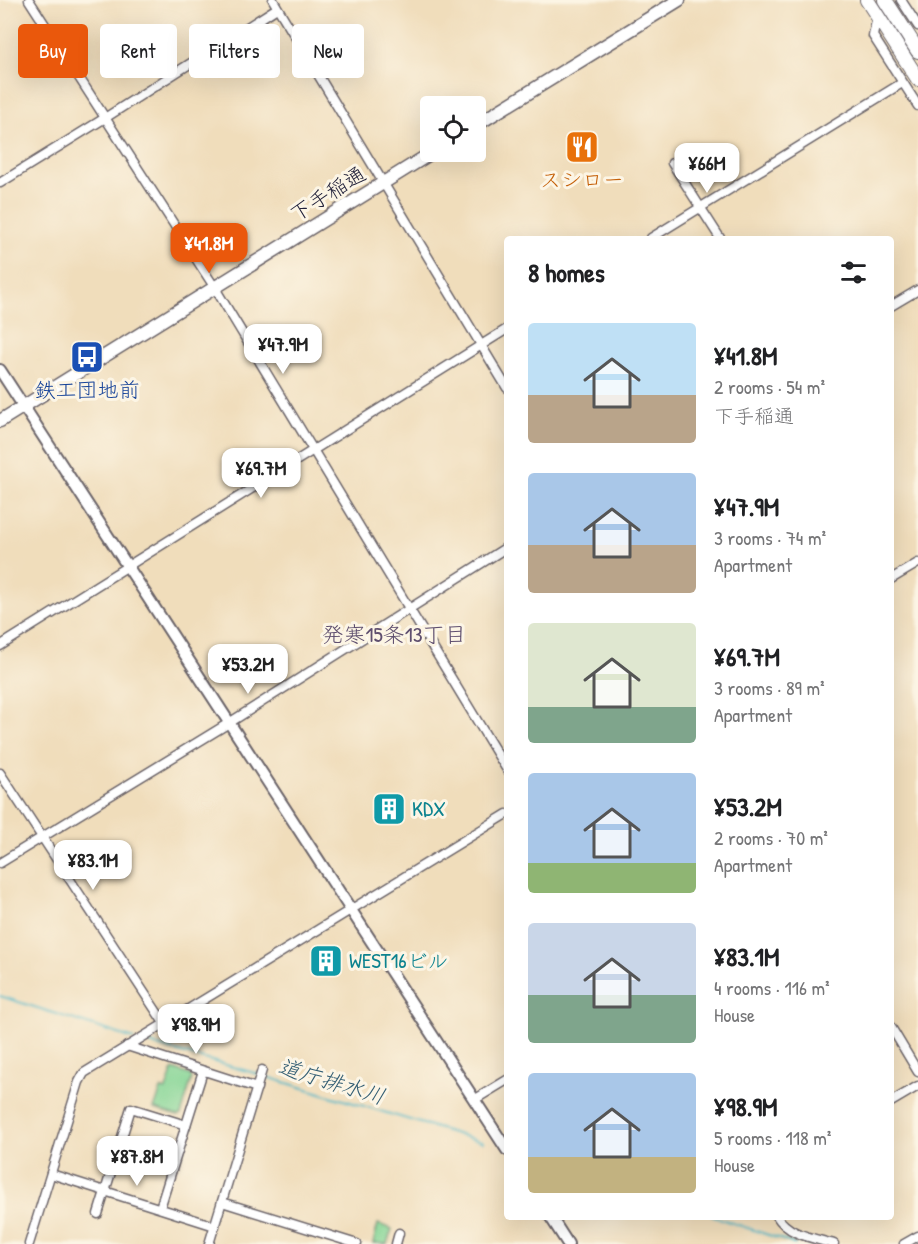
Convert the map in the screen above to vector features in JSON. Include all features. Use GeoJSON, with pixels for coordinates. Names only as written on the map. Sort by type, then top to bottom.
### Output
{"type":"FeatureCollection","features":[{"type":"Feature","properties":{"kind":"main road"},"geometry":{"type":"LineString","coordinates":[[486,119],[679,0]]}},
{"type":"Feature","properties":{"kind":"main road"},"geometry":{"type":"LineString","coordinates":[[867,0],[918,79]]}},
{"type":"Feature","properties":{"kind":"main road"},"geometry":{"type":"LineString","coordinates":[[885,0],[918,51]]}},
{"type":"Feature","properties":{"kind":"main road","name":"下手稲通"},"geometry":{"type":"LineString","coordinates":[[0,421],[420,160]]}},
{"type":"Feature","properties":{"kind":"street"},"geometry":{"type":"LineString","coordinates":[[29,0],[215,288],[504,765]]}},
{"type":"Feature","properties":{"kind":"street"},"geometry":{"type":"LineString","coordinates":[[901,0],[918,26]]}},
{"type":"Feature","properties":{"kind":"street"},"geometry":{"type":"LineString","coordinates":[[0,183],[105,118],[275,4],[504,383]]}},
{"type":"Feature","properties":{"kind":"street"},"geometry":{"type":"LineString","coordinates":[[877,16],[873,36],[918,106]]}},
{"type":"Feature","properties":{"kind":"street"},"geometry":{"type":"LineString","coordinates":[[654,236],[902,83]]}},
{"type":"Feature","properties":{"kind":"street"},"geometry":{"type":"LineString","coordinates":[[672,163],[719,236]]}},
{"type":"Feature","properties":{"kind":"street"},"geometry":{"type":"LineString","coordinates":[[894,304],[918,290]]}},
{"type":"Feature","properties":{"kind":"street"},"geometry":{"type":"LineString","coordinates":[[0,646],[504,331]]}},
{"type":"Feature","properties":{"kind":"street"},"geometry":{"type":"LineString","coordinates":[[0,370],[504,1145]]}},
{"type":"Feature","properties":{"kind":"street"},"geometry":{"type":"LineString","coordinates":[[0,863],[229,723],[504,549]]}},
{"type":"Feature","properties":{"kind":"street"},"geometry":{"type":"LineString","coordinates":[[894,577],[918,563]]}},
{"type":"Feature","properties":{"kind":"street"},"geometry":{"type":"LineString","coordinates":[[0,773],[164,1023]]}},
{"type":"Feature","properties":{"kind":"street"},"geometry":{"type":"LineString","coordinates":[[29,1244],[84,1072],[504,816]]}},
{"type":"Feature","properties":{"kind":"street"},"geometry":{"type":"LineString","coordinates":[[894,1032],[918,1072]]}},
{"type":"Feature","properties":{"kind":"street"},"geometry":{"type":"LineString","coordinates":[[129,1045],[257,1087]]}},
{"type":"Feature","properties":{"kind":"street"},"geometry":{"type":"LineString","coordinates":[[209,1244],[262,1070]]}},
{"type":"Feature","properties":{"kind":"street"},"geometry":{"type":"LineString","coordinates":[[160,1208],[203,1071]]}},
{"type":"Feature","properties":{"kind":"street"},"geometry":{"type":"LineString","coordinates":[[474,1100],[504,1082]]}},
{"type":"Feature","properties":{"kind":"street"},"geometry":{"type":"LineString","coordinates":[[894,1100],[918,1086]]}},
{"type":"Feature","properties":{"kind":"street"},"geometry":{"type":"LineString","coordinates":[[98,1214],[131,1108],[186,1125]]}},
{"type":"Feature","properties":{"kind":"street"},"geometry":{"type":"LineString","coordinates":[[51,1174],[215,1226]]}},
{"type":"Feature","properties":{"kind":"street"},"geometry":{"type":"LineString","coordinates":[[222,1202],[357,1244]]}},
{"type":"Feature","properties":{"kind":"street"},"geometry":{"type":"LineString","coordinates":[[553,1220],[568,1244]]}},
{"type":"Feature","properties":{"kind":"street"},"geometry":{"type":"LineString","coordinates":[[779,1220],[782,1226],[790,1231],[834,1244]]}},
{"type":"Feature","properties":{"kind":"street"},"geometry":{"type":"LineString","coordinates":[[396,1244],[399,1233]]}},
{"type":"Feature","properties":{"kind":"street"},"geometry":{"type":"LineString","coordinates":[[904,1244],[918,1236]]}},
{"type":"Feature","properties":{"kind":"green space"},"geometry":{"type":"Polygon","coordinates":[[[173,1069],[190,1075],[192,1078],[181,1115],[178,1116],[154,1109],[161,1089],[166,1090],[173,1069]]]}},
{"type":"Feature","properties":{"kind":"green space"},"geometry":{"type":"Polygon","coordinates":[[[378,1224],[392,1229],[387,1244],[373,1243],[378,1224]]]}},
{"type":"Feature","properties":{"kind":"waterway","name":"道庁排水川"},"geometry":{"type":"LineString","coordinates":[[0,996],[134,1039]]}},
{"type":"Feature","properties":{"kind":"waterway","name":"道庁排水川"},"geometry":{"type":"LineString","coordinates":[[143,1042],[258,1074]]}},
{"type":"Feature","properties":{"kind":"waterway","name":"道庁排水川"},"geometry":{"type":"LineString","coordinates":[[264,1076],[483,1142]]}},
{"type":"Feature","properties":{"kind":"waterway","name":"道庁排水川"},"geometry":{"type":"LineString","coordinates":[[724,1220],[795,1244]]}},
{"type":"Feature","properties":{"kind":"place","name":"スシロー"},"geometry":{"type":"Point","coordinates":[582,147]}},
{"type":"Feature","properties":{"kind":"place","name":"鉄工団地前"},"geometry":{"type":"Point","coordinates":[87,357]}},
{"type":"Feature","properties":{"kind":"place","name":"KDX"},"geometry":{"type":"Point","coordinates":[389,809]}},
{"type":"Feature","properties":{"kind":"place","name":"WEST16ビル"},"geometry":{"type":"Point","coordinates":[326,961]}},
{"type":"Feature","properties":{"kind":"district","name":"発寒15条13丁目"},"geometry":{"type":"Point","coordinates":[394,634]}}]}
